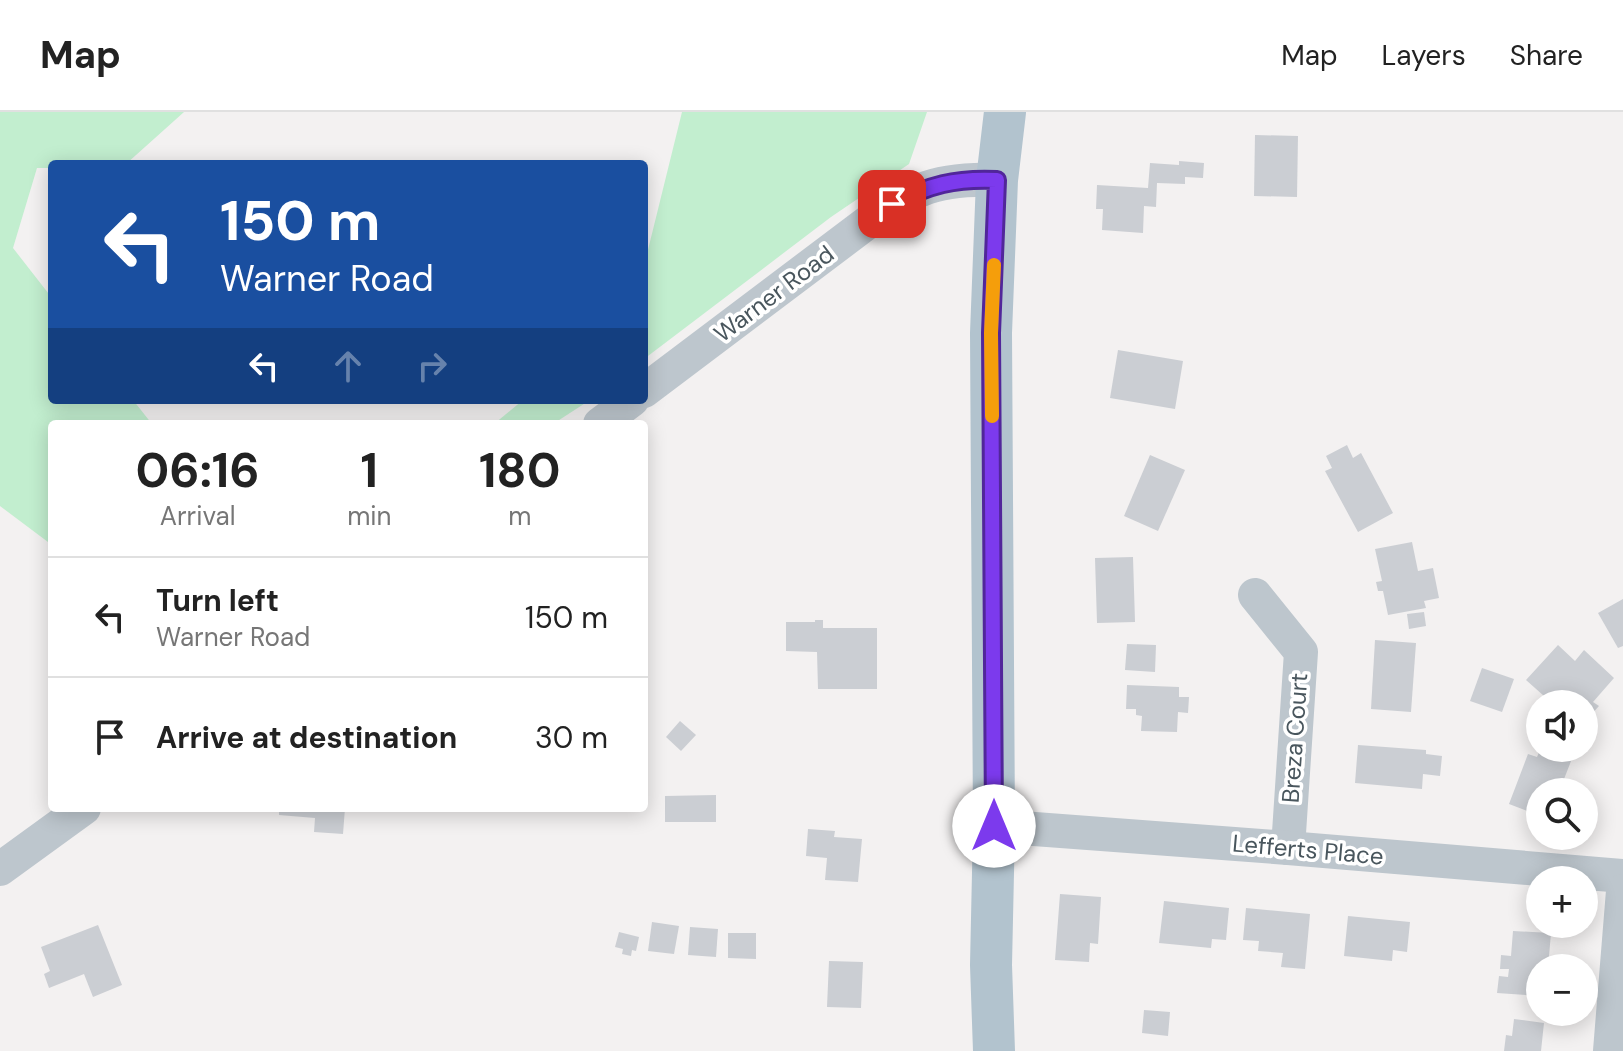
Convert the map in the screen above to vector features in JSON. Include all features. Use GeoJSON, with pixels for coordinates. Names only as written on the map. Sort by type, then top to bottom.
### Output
{"type":"FeatureCollection","features":[{"type":"Feature","properties":{"kind":"main road"},"geometry":{"type":"LineString","coordinates":[[994,1051],[991,965],[994,826],[991,333],[997,180],[1005,112]]}},
{"type":"Feature","properties":{"kind":"street","name":"Warner Road"},"geometry":{"type":"LineString","coordinates":[[648,388],[892,204],[920,190],[948,183],[997,180]]}},
{"type":"Feature","properties":{"kind":"street"},"geometry":{"type":"LineString","coordinates":[[605,420],[627,404]]}},
{"type":"Feature","properties":{"kind":"street","name":"Breza Court"},"geometry":{"type":"LineString","coordinates":[[1255,595],[1301,652],[1288,848]]}},
{"type":"Feature","properties":{"kind":"street"},"geometry":{"type":"LineString","coordinates":[[0,869],[78,812]]}},
{"type":"Feature","properties":{"kind":"street","name":"Lefferts Place"},"geometry":{"type":"LineString","coordinates":[[994,826],[1623,876]]}},
{"type":"Feature","properties":{"kind":"street"},"geometry":{"type":"LineString","coordinates":[[1610,1051],[1623,891]]}},
{"type":"Feature","properties":{"kind":"green space"},"geometry":{"type":"Polygon","coordinates":[[[0,112],[184,112],[130,160],[48,160],[48,168],[37,168],[13,248],[48,293],[48,404],[136,404],[149,420],[48,420],[48,542],[0,506],[0,112]]]}},
{"type":"Feature","properties":{"kind":"green space"},"geometry":{"type":"Polygon","coordinates":[[[682,112],[927,112],[909,164],[831,217],[648,356],[648,250],[682,112]]]}},
{"type":"Feature","properties":{"kind":"green space"},"geometry":{"type":"Polygon","coordinates":[[[518,404],[584,404],[559,420],[499,420],[518,404]]]}},
{"type":"Feature","properties":{"kind":"building"},"geometry":{"type":"Polygon","coordinates":[[[1255,135],[1298,136],[1297,197],[1254,196],[1255,135]]]}},
{"type":"Feature","properties":{"kind":"building"},"geometry":{"type":"Polygon","coordinates":[[[1179,161],[1204,163],[1203,178],[1185,177],[1185,184],[1157,183],[1156,207],[1144,206],[1143,233],[1102,230],[1103,209],[1096,209],[1097,185],[1148,188],[1150,163],[1179,165],[1179,161]]]}},
{"type":"Feature","properties":{"kind":"building"},"geometry":{"type":"Polygon","coordinates":[[[1118,350],[1183,361],[1175,409],[1110,398],[1118,350]]]}},
{"type":"Feature","properties":{"kind":"building"},"geometry":{"type":"Polygon","coordinates":[[[1347,445],[1353,458],[1361,453],[1393,513],[1358,532],[1325,471],[1332,468],[1326,456],[1347,445]]]}},
{"type":"Feature","properties":{"kind":"building"},"geometry":{"type":"Polygon","coordinates":[[[1150,455],[1185,470],[1158,531],[1124,516],[1150,455]]]}},
{"type":"Feature","properties":{"kind":"building"},"geometry":{"type":"Polygon","coordinates":[[[1412,542],[1418,571],[1433,568],[1439,598],[1424,601],[1426,608],[1388,615],[1383,591],[1378,591],[1376,582],[1382,581],[1375,549],[1412,542]]]}},
{"type":"Feature","properties":{"kind":"building"},"geometry":{"type":"Polygon","coordinates":[[[1133,557],[1135,622],[1097,623],[1095,558],[1133,557]]]}},
{"type":"Feature","properties":{"kind":"building"},"geometry":{"type":"Polygon","coordinates":[[[1623,599],[1623,646],[1618,648],[1598,613],[1623,599]]]}},
{"type":"Feature","properties":{"kind":"building"},"geometry":{"type":"Polygon","coordinates":[[[1424,612],[1426,626],[1409,629],[1407,614],[1424,612]]]}},
{"type":"Feature","properties":{"kind":"building"},"geometry":{"type":"Polygon","coordinates":[[[823,620],[823,628],[877,628],[877,689],[818,689],[817,652],[786,651],[786,622],[823,620]]]}},
{"type":"Feature","properties":{"kind":"building"},"geometry":{"type":"Polygon","coordinates":[[[1375,640],[1416,643],[1411,712],[1371,709],[1375,640]]]}},
{"type":"Feature","properties":{"kind":"building"},"geometry":{"type":"Polygon","coordinates":[[[1127,644],[1156,645],[1155,672],[1125,670],[1127,644]]]}},
{"type":"Feature","properties":{"kind":"building"},"geometry":{"type":"Polygon","coordinates":[[[1558,645],[1575,661],[1584,650],[1614,678],[1598,696],[1598,690],[1537,690],[1526,680],[1558,645]]]}},
{"type":"Feature","properties":{"kind":"building"},"geometry":{"type":"Polygon","coordinates":[[[1482,668],[1514,679],[1502,712],[1470,701],[1482,668]]]}},
{"type":"Feature","properties":{"kind":"building"},"geometry":{"type":"Polygon","coordinates":[[[1127,685],[1179,687],[1179,697],[1189,697],[1188,713],[1178,712],[1177,732],[1141,731],[1142,716],[1136,715],[1136,709],[1126,709],[1127,685]]]}},
{"type":"Feature","properties":{"kind":"building"},"geometry":{"type":"Polygon","coordinates":[[[680,721],[696,735],[681,751],[666,737],[680,721]]]}},
{"type":"Feature","properties":{"kind":"building"},"geometry":{"type":"Polygon","coordinates":[[[1358,745],[1426,750],[1426,754],[1442,756],[1440,776],[1423,774],[1422,789],[1355,783],[1358,745]]]}},
{"type":"Feature","properties":{"kind":"building"},"geometry":{"type":"Polygon","coordinates":[[[1526,759],[1526,762],[1571,762],[1564,778],[1526,778],[1526,811],[1509,804],[1526,759]]]}},
{"type":"Feature","properties":{"kind":"building"},"geometry":{"type":"Polygon","coordinates":[[[716,795],[716,822],[665,822],[665,796],[716,795]]]}},
{"type":"Feature","properties":{"kind":"building"},"geometry":{"type":"Polygon","coordinates":[[[279,812],[345,812],[343,834],[314,832],[315,818],[279,815],[279,812]]]}},
{"type":"Feature","properties":{"kind":"building"},"geometry":{"type":"Polygon","coordinates":[[[808,829],[835,831],[834,837],[862,839],[858,882],[825,880],[827,858],[806,856],[808,829]]]}},
{"type":"Feature","properties":{"kind":"building"},"geometry":{"type":"Polygon","coordinates":[[[1060,894],[1101,897],[1098,944],[1090,943],[1089,962],[1055,960],[1060,894]]]}},
{"type":"Feature","properties":{"kind":"building"},"geometry":{"type":"Polygon","coordinates":[[[1164,901],[1229,908],[1226,940],[1212,939],[1211,948],[1159,943],[1164,901]]]}},
{"type":"Feature","properties":{"kind":"building"},"geometry":{"type":"Polygon","coordinates":[[[1246,908],[1310,914],[1305,969],[1281,967],[1283,953],[1258,951],[1259,941],[1243,940],[1246,908]]]}},
{"type":"Feature","properties":{"kind":"building"},"geometry":{"type":"Polygon","coordinates":[[[1348,916],[1410,922],[1407,952],[1393,950],[1392,961],[1344,956],[1348,916]]]}},
{"type":"Feature","properties":{"kind":"building"},"geometry":{"type":"Polygon","coordinates":[[[652,922],[679,926],[674,954],[648,951],[652,922]]]}},
{"type":"Feature","properties":{"kind":"building"},"geometry":{"type":"Polygon","coordinates":[[[98,925],[122,985],[93,997],[84,974],[49,988],[44,974],[50,971],[41,947],[98,925]]]}},
{"type":"Feature","properties":{"kind":"building"},"geometry":{"type":"Polygon","coordinates":[[[690,927],[718,929],[716,957],[688,955],[690,927]]]}},
{"type":"Feature","properties":{"kind":"building"},"geometry":{"type":"Polygon","coordinates":[[[1513,931],[1526,932],[1526,938],[1551,938],[1549,954],[1526,954],[1526,995],[1497,993],[1499,976],[1508,977],[1509,969],[1500,969],[1501,955],[1511,956],[1513,931]]]}},
{"type":"Feature","properties":{"kind":"building"},"geometry":{"type":"Polygon","coordinates":[[[619,932],[639,937],[636,951],[632,950],[631,956],[622,954],[623,949],[615,947],[619,932]]]}},
{"type":"Feature","properties":{"kind":"building"},"geometry":{"type":"Polygon","coordinates":[[[728,933],[756,933],[756,959],[728,958],[728,933]]]}},
{"type":"Feature","properties":{"kind":"building"},"geometry":{"type":"Polygon","coordinates":[[[829,961],[863,962],[861,1008],[827,1007],[829,961]]]}},
{"type":"Feature","properties":{"kind":"building"},"geometry":{"type":"Polygon","coordinates":[[[1144,1010],[1170,1012],[1168,1036],[1142,1033],[1144,1010]]]}},
{"type":"Feature","properties":{"kind":"building"},"geometry":{"type":"Polygon","coordinates":[[[1514,1019],[1526,1021],[1526,1026],[1544,1026],[1541,1051],[1504,1051],[1506,1035],[1512,1036],[1514,1019]]]}},
{"type":"Feature","properties":{"kind":"slow traffic"},"geometry":{"type":"LineString","coordinates":[[992,416],[994,265]]}},
{"type":"Feature","properties":{"kind":"route"},"geometry":{"type":"LineString","coordinates":[[892,204],[920,190],[948,183],[997,180],[991,333],[994,826]]}}]}
